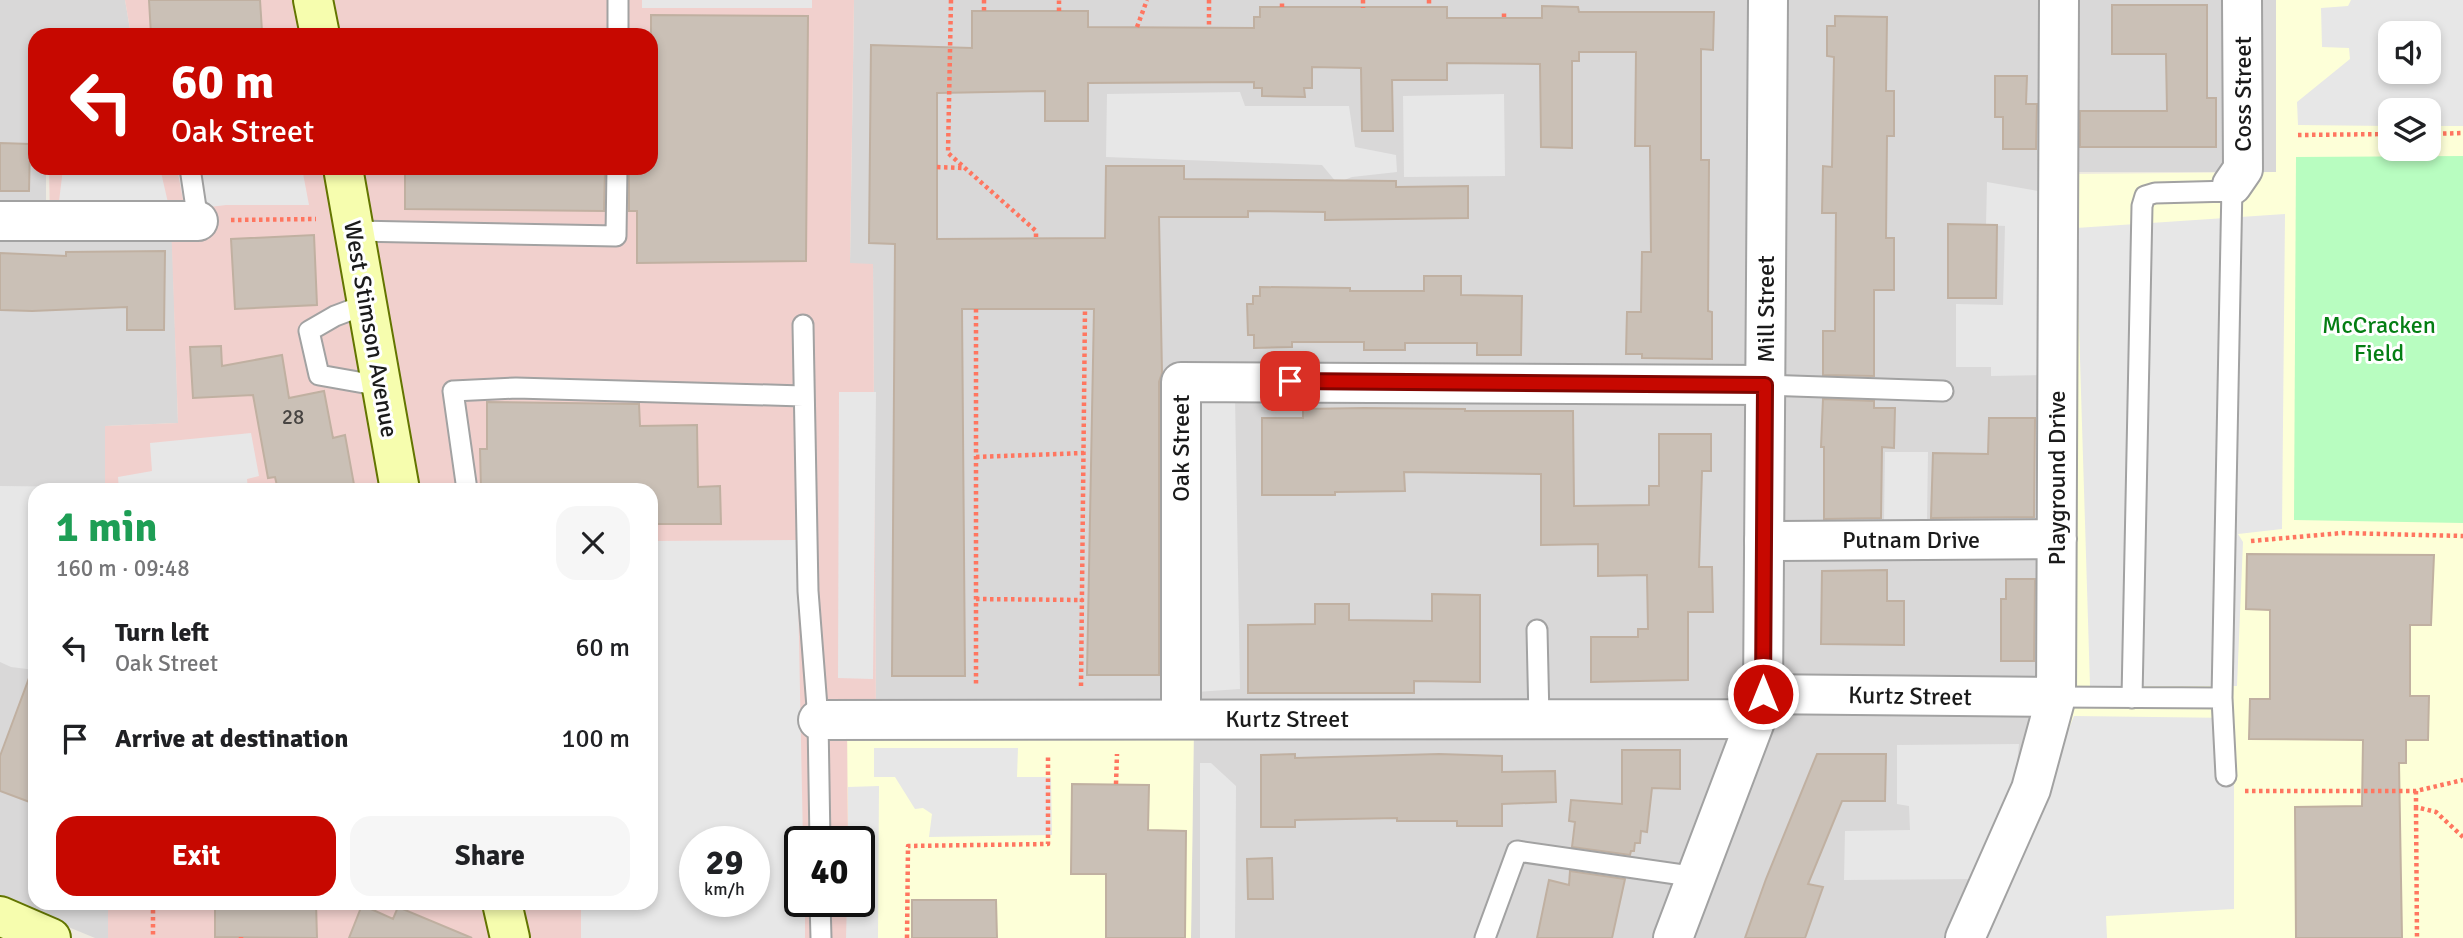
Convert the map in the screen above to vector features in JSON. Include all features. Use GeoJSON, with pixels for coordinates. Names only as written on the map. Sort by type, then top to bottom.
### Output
{"type":"FeatureCollection","features":[{"type":"Feature","properties":{"kind":"main road"},"geometry":{"type":"LineString","coordinates":[[313,0],[319,28]]}},
{"type":"Feature","properties":{"kind":"main road","name":"West Stimson Avenue"},"geometry":{"type":"LineString","coordinates":[[344,175],[399,483]]}},
{"type":"Feature","properties":{"kind":"main road"},"geometry":{"type":"LineString","coordinates":[[486,938],[488,910]]}},
{"type":"Feature","properties":{"kind":"main road"},"geometry":{"type":"LineString","coordinates":[[504,910],[510,938]]}},
{"type":"Feature","properties":{"kind":"main road"},"geometry":{"type":"LineString","coordinates":[[4,925],[51,938]]}},
{"type":"Feature","properties":{"kind":"street","name":"Mill Street"},"geometry":{"type":"LineString","coordinates":[[1673,938],[1760,706],[1764,541],[1768,0]]}},
{"type":"Feature","properties":{"kind":"street","name":"Playground Drive"},"geometry":{"type":"LineString","coordinates":[[1965,938],[2031,789],[2056,697],[2059,0]]}},
{"type":"Feature","properties":{"kind":"street","name":"Coss Street"},"geometry":{"type":"LineString","coordinates":[[2232,188],[2243,169],[2242,0]]}},
{"type":"Feature","properties":{"kind":"street"},"geometry":{"type":"LineString","coordinates":[[0,221],[198,220]]}},
{"type":"Feature","properties":{"kind":"street","name":"Oak Street"},"geometry":{"type":"LineString","coordinates":[[1181,719],[1181,382],[1765,385]]}},
{"type":"Feature","properties":{"kind":"street","name":"Putnam Drive"},"geometry":{"type":"LineString","coordinates":[[1764,541],[2057,539]]}},
{"type":"Feature","properties":{"kind":"street","name":"Kurtz Street"},"geometry":{"type":"LineString","coordinates":[[818,720],[1539,719],[1760,706],[2056,697]]}},
{"type":"Feature","properties":{"kind":"lane"},"geometry":{"type":"LineString","coordinates":[[618,0],[618,28]]}},
{"type":"Feature","properties":{"kind":"lane"},"geometry":{"type":"LineString","coordinates":[[191,175],[198,220]]}},
{"type":"Feature","properties":{"kind":"lane"},"geometry":{"type":"LineString","coordinates":[[354,231],[616,236],[617,175]]}},
{"type":"Feature","properties":{"kind":"lane"},"geometry":{"type":"LineString","coordinates":[[2132,698],[2142,206],[2145,196],[2155,192],[2232,188],[2222,698],[2226,776]]}},
{"type":"Feature","properties":{"kind":"lane"},"geometry":{"type":"LineString","coordinates":[[367,304],[335,316],[309,331],[319,374],[381,386]]}},
{"type":"Feature","properties":{"kind":"lane"},"geometry":{"type":"LineString","coordinates":[[803,325],[808,591],[818,720],[820,826]]}},
{"type":"Feature","properties":{"kind":"lane"},"geometry":{"type":"LineString","coordinates":[[1765,385],[1943,391]]}},
{"type":"Feature","properties":{"kind":"lane"},"geometry":{"type":"LineString","coordinates":[[466,483],[453,391],[516,387],[803,396]]}},
{"type":"Feature","properties":{"kind":"lane"},"geometry":{"type":"LineString","coordinates":[[1537,630],[1539,719]]}},
{"type":"Feature","properties":{"kind":"lane"},"geometry":{"type":"LineString","coordinates":[[2056,697],[2222,698]]}},
{"type":"Feature","properties":{"kind":"lane"},"geometry":{"type":"LineString","coordinates":[[1485,938],[1517,852],[1697,877]]}},
{"type":"Feature","properties":{"kind":"lane"},"geometry":{"type":"LineString","coordinates":[[820,917],[821,938]]}},
{"type":"Feature","properties":{"kind":"path"},"geometry":{"type":"LineString","coordinates":[[951,0],[948,153],[1036,231],[1036,239]]}},
{"type":"Feature","properties":{"kind":"path"},"geometry":{"type":"LineString","coordinates":[[984,0],[984,11]]}},
{"type":"Feature","properties":{"kind":"path"},"geometry":{"type":"LineString","coordinates":[[1059,0],[1059,11]]}},
{"type":"Feature","properties":{"kind":"path"},"geometry":{"type":"LineString","coordinates":[[1137,27],[1147,0]]}},
{"type":"Feature","properties":{"kind":"path"},"geometry":{"type":"LineString","coordinates":[[1209,0],[1209,28]]}},
{"type":"Feature","properties":{"kind":"path"},"geometry":{"type":"LineString","coordinates":[[1282,0],[1282,7]]}},
{"type":"Feature","properties":{"kind":"path"},"geometry":{"type":"LineString","coordinates":[[1363,0],[1363,8]]}},
{"type":"Feature","properties":{"kind":"path"},"geometry":{"type":"LineString","coordinates":[[1429,0],[1429,7]]}},
{"type":"Feature","properties":{"kind":"path"},"geometry":{"type":"LineString","coordinates":[[2298,135],[2378,134]]}},
{"type":"Feature","properties":{"kind":"path"},"geometry":{"type":"LineString","coordinates":[[2441,134],[2463,134]]}},
{"type":"Feature","properties":{"kind":"path"},"geometry":{"type":"LineString","coordinates":[[937,167],[964,168]]}},
{"type":"Feature","properties":{"kind":"path"},"geometry":{"type":"LineString","coordinates":[[198,220],[317,219]]}},
{"type":"Feature","properties":{"kind":"path"},"geometry":{"type":"LineString","coordinates":[[976,309],[976,688]]}},
{"type":"Feature","properties":{"kind":"path"},"geometry":{"type":"LineString","coordinates":[[1081,688],[1084,600],[1084,309]]}},
{"type":"Feature","properties":{"kind":"path"},"geometry":{"type":"LineString","coordinates":[[976,457],[1084,453]]}},
{"type":"Feature","properties":{"kind":"path"},"geometry":{"type":"LineString","coordinates":[[2243,542],[2342,533],[2463,536]]}},
{"type":"Feature","properties":{"kind":"path"},"geometry":{"type":"LineString","coordinates":[[976,598],[1084,600]]}},
{"type":"Feature","properties":{"kind":"path"},"geometry":{"type":"LineString","coordinates":[[906,938],[908,846],[1048,844],[1049,744]]}},
{"type":"Feature","properties":{"kind":"path"},"geometry":{"type":"LineString","coordinates":[[1116,784],[1117,754]]}},
{"type":"Feature","properties":{"kind":"path"},"geometry":{"type":"LineString","coordinates":[[2240,791],[2416,791],[2463,780]]}},
{"type":"Feature","properties":{"kind":"path"},"geometry":{"type":"LineString","coordinates":[[2416,791],[2417,938]]}},
{"type":"Feature","properties":{"kind":"path"},"geometry":{"type":"LineString","coordinates":[[2416,807],[2436,812],[2463,837]]}},
{"type":"Feature","properties":{"kind":"path"},"geometry":{"type":"LineString","coordinates":[[153,910],[153,938]]}},
{"type":"Feature","properties":{"kind":"shaded area"},"geometry":{"type":"Polygon","coordinates":[[[0,0],[125,0],[130,28],[28,28],[28,175],[46,175],[46,237],[172,235],[178,423],[105,426],[105,483],[28,483],[28,910],[108,910],[108,938],[95,938],[0,899],[0,0]]]}},
{"type":"Feature","properties":{"kind":"shaded area"},"geometry":{"type":"Polygon","coordinates":[[[125,0],[854,0],[850,263],[873,264],[876,719],[1191,938],[108,938],[108,910],[658,910],[658,483],[105,483],[105,426],[178,423],[171,221],[50,221],[49,175],[658,175],[658,28],[130,28],[125,0]]]}},
{"type":"Feature","properties":{"kind":"shaded area"},"geometry":{"type":"Polygon","coordinates":[[[642,0],[812,0],[812,8],[642,8],[642,0]]]}},
{"type":"Feature","properties":{"kind":"shaded area"},"geometry":{"type":"Polygon","coordinates":[[[854,0],[2276,0],[2276,172],[2058,172],[2056,697],[1965,938],[1191,938],[1194,719],[876,719],[873,265],[850,264],[854,0]]]}},
{"type":"Feature","properties":{"kind":"shaded area"},"geometry":{"type":"Polygon","coordinates":[[[2276,0],[2463,0],[2463,938],[1972,938],[2032,801],[2072,174],[2276,172],[2276,0]]]}},
{"type":"Feature","properties":{"kind":"shaded area"},"geometry":{"type":"Polygon","coordinates":[[[2351,0],[2463,0],[2463,126],[2441,126],[2441,98],[2378,98],[2378,126],[2298,125],[2297,102],[2350,59],[2349,48],[2322,47],[2321,8],[2348,6],[2351,0]]]}},
{"type":"Feature","properties":{"kind":"shaded area"},"geometry":{"type":"Polygon","coordinates":[[[1240,92],[1245,106],[1349,106],[1355,147],[1396,155],[1397,172],[1352,177],[1337,183],[1322,165],[1106,157],[1107,94],[1240,92]]]}},
{"type":"Feature","properties":{"kind":"shaded area"},"geometry":{"type":"Polygon","coordinates":[[[1504,94],[1505,176],[1404,177],[1403,96],[1504,94]]]}},
{"type":"Feature","properties":{"kind":"shaded area"},"geometry":{"type":"Polygon","coordinates":[[[62,175],[162,175],[169,207],[58,210],[62,175]]]}},
{"type":"Feature","properties":{"kind":"shaded area"},"geometry":{"type":"Polygon","coordinates":[[[178,175],[303,175],[309,205],[226,205],[185,210],[178,175]]]}},
{"type":"Feature","properties":{"kind":"shaded area"},"geometry":{"type":"Polygon","coordinates":[[[1987,182],[2044,192],[2045,375],[1991,376],[1991,367],[1956,367],[1956,304],[2003,305],[2005,226],[1986,225],[1987,182]]]}},
{"type":"Feature","properties":{"kind":"shaded area"},"geometry":{"type":"Polygon","coordinates":[[[2285,214],[2282,529],[2238,534],[2243,542],[2237,686],[2090,686],[2076,228],[2285,214]]]}},
{"type":"Feature","properties":{"kind":"shaded area"},"geometry":{"type":"Polygon","coordinates":[[[839,392],[876,392],[873,679],[838,678],[839,392]]]}},
{"type":"Feature","properties":{"kind":"shaded area"},"geometry":{"type":"Polygon","coordinates":[[[1235,396],[1240,689],[1196,692],[1195,399],[1235,396]]]}},
{"type":"Feature","properties":{"kind":"shaded area"},"geometry":{"type":"Polygon","coordinates":[[[251,433],[259,476],[247,479],[247,483],[118,483],[118,477],[152,471],[150,443],[251,433]]]}},
{"type":"Feature","properties":{"kind":"shaded area"},"geometry":{"type":"Polygon","coordinates":[[[1885,452],[1928,452],[1927,522],[1884,521],[1885,452]]]}},
{"type":"Feature","properties":{"kind":"shaded area"},"geometry":{"type":"Polygon","coordinates":[[[0,486],[28,486],[28,669],[11,667],[0,662],[0,486]]]}},
{"type":"Feature","properties":{"kind":"shaded area"},"geometry":{"type":"Polygon","coordinates":[[[797,540],[803,826],[784,826],[784,917],[805,917],[805,938],[581,938],[581,910],[658,910],[658,541],[797,540]]]}},
{"type":"Feature","properties":{"kind":"shaded area"},"geometry":{"type":"Polygon","coordinates":[[[2074,716],[2234,718],[2234,909],[2106,916],[2107,938],[1985,938],[2074,716]]]}},
{"type":"Feature","properties":{"kind":"shaded area"},"geometry":{"type":"Polygon","coordinates":[[[1194,719],[1191,938],[848,938],[854,917],[875,917],[875,826],[848,826],[847,720],[1194,719]]]}},
{"type":"Feature","properties":{"kind":"shaded area"},"geometry":{"type":"Polygon","coordinates":[[[2019,744],[2014,796],[1976,879],[1844,880],[1845,831],[1910,830],[1909,806],[1897,804],[1897,745],[2019,744]]]}},
{"type":"Feature","properties":{"kind":"shaded area"},"geometry":{"type":"Polygon","coordinates":[[[874,748],[1018,748],[1017,777],[1051,777],[1052,835],[929,837],[932,814],[923,808],[915,809],[895,777],[874,777],[874,748]]]}},
{"type":"Feature","properties":{"kind":"shaded area"},"geometry":{"type":"Polygon","coordinates":[[[1200,763],[1211,763],[1236,786],[1235,938],[1200,938],[1200,763]]]}},
{"type":"Feature","properties":{"kind":"shaded area"},"geometry":{"type":"Polygon","coordinates":[[[879,786],[878,938],[846,938],[847,917],[875,917],[875,826],[848,826],[848,787],[879,786]]]}},
{"type":"Feature","properties":{"kind":"green space","name":"McCracken Field"},"geometry":{"type":"Polygon","coordinates":[[[2441,156],[2463,156],[2463,523],[2294,520],[2296,157],[2378,157],[2378,161],[2441,161],[2441,156]]]}},
{"type":"Feature","properties":{"kind":"building"},"geometry":{"type":"Polygon","coordinates":[[[149,0],[260,0],[262,28],[151,28],[149,0]]]}},
{"type":"Feature","properties":{"kind":"building"},"geometry":{"type":"Polygon","coordinates":[[[2112,5],[2207,5],[2207,98],[2216,98],[2216,147],[2080,147],[2080,111],[2167,111],[2166,54],[2112,54],[2112,5]]]}},
{"type":"Feature","properties":{"kind":"building"},"geometry":{"type":"Polygon","coordinates":[[[1542,6],[1578,7],[1579,12],[1714,12],[1713,50],[1701,49],[1701,160],[1709,160],[1708,311],[1712,312],[1712,359],[1642,358],[1642,354],[1626,354],[1627,312],[1641,312],[1642,252],[1651,252],[1650,146],[1635,146],[1636,52],[1579,52],[1579,61],[1572,61],[1572,148],[1541,147],[1540,64],[1447,63],[1447,80],[1392,80],[1393,131],[1362,131],[1361,68],[1312,67],[1312,88],[1304,88],[1305,97],[1262,96],[1262,88],[1254,88],[1254,82],[1088,83],[1088,121],[1045,121],[1045,91],[937,93],[937,239],[1105,238],[1106,166],[1184,166],[1184,179],[1396,181],[1396,187],[1468,186],[1468,218],[1325,220],[1325,212],[1248,211],[1248,217],[1159,217],[1162,373],[1159,382],[1159,675],[1087,675],[1094,309],[962,309],[965,676],[892,676],[895,244],[869,243],[871,45],[972,48],[972,11],[1088,11],[1088,27],[1254,28],[1254,17],[1260,17],[1260,7],[1447,7],[1447,18],[1542,18],[1542,6]]]}},
{"type":"Feature","properties":{"kind":"building"},"geometry":{"type":"Polygon","coordinates":[[[651,15],[808,16],[806,261],[637,263],[637,211],[629,211],[629,175],[658,175],[658,28],[651,28],[651,15]]]}},
{"type":"Feature","properties":{"kind":"building"},"geometry":{"type":"Polygon","coordinates":[[[1835,16],[1887,17],[1886,91],[1894,91],[1894,136],[1887,136],[1886,238],[1894,238],[1894,290],[1874,290],[1874,376],[1823,375],[1823,331],[1835,331],[1836,213],[1822,213],[1823,166],[1832,167],[1834,57],[1827,56],[1827,26],[1835,26],[1835,16]]]}},
{"type":"Feature","properties":{"kind":"building"},"geometry":{"type":"Polygon","coordinates":[[[1995,76],[2027,76],[2026,104],[2037,104],[2036,149],[2003,149],[2003,117],[1995,117],[1995,76]]]}},
{"type":"Feature","properties":{"kind":"building"},"geometry":{"type":"Polygon","coordinates":[[[0,143],[28,144],[29,191],[0,191],[0,143]]]}},
{"type":"Feature","properties":{"kind":"building"},"geometry":{"type":"Polygon","coordinates":[[[405,175],[605,175],[604,211],[405,209],[405,175]]]}},
{"type":"Feature","properties":{"kind":"building"},"geometry":{"type":"Polygon","coordinates":[[[1948,224],[1997,225],[1996,298],[1948,298],[1948,224]]]}},
{"type":"Feature","properties":{"kind":"building"},"geometry":{"type":"Polygon","coordinates":[[[314,235],[317,305],[235,309],[231,239],[314,235]]]}},
{"type":"Feature","properties":{"kind":"building"},"geometry":{"type":"Polygon","coordinates":[[[165,251],[164,330],[127,330],[127,307],[0,310],[0,253],[66,256],[66,252],[165,251]]]}},
{"type":"Feature","properties":{"kind":"building"},"geometry":{"type":"Polygon","coordinates":[[[1424,276],[1461,276],[1461,295],[1522,296],[1521,355],[1477,355],[1477,343],[1405,343],[1405,350],[1364,350],[1364,342],[1292,342],[1292,347],[1254,348],[1254,335],[1248,335],[1247,304],[1253,304],[1253,296],[1260,296],[1260,287],[1424,291],[1424,276]]]}},
{"type":"Feature","properties":{"kind":"building"},"geometry":{"type":"Polygon","coordinates":[[[221,346],[222,366],[282,355],[289,398],[324,391],[333,438],[345,435],[354,483],[276,483],[275,477],[268,478],[253,395],[193,398],[190,347],[221,346]]]}},
{"type":"Feature","properties":{"kind":"building"},"geometry":{"type":"Polygon","coordinates":[[[1823,399],[1874,401],[1874,408],[1895,408],[1894,448],[1882,447],[1881,518],[1824,519],[1824,447],[1821,447],[1823,399]]]}},
{"type":"Feature","properties":{"kind":"building"},"geometry":{"type":"Polygon","coordinates":[[[487,402],[639,404],[640,426],[697,425],[698,487],[720,486],[721,524],[658,524],[658,483],[481,483],[480,449],[487,449],[487,402]]]}},
{"type":"Feature","properties":{"kind":"building"},"geometry":{"type":"Polygon","coordinates":[[[1303,409],[1573,411],[1574,506],[1649,505],[1649,486],[1659,486],[1659,434],[1711,434],[1711,471],[1702,471],[1699,567],[1712,567],[1713,612],[1688,612],[1688,680],[1591,682],[1591,637],[1638,637],[1638,629],[1648,629],[1647,575],[1598,576],[1598,544],[1541,545],[1541,474],[1404,472],[1405,491],[1262,495],[1262,418],[1303,418],[1303,409]]]}},
{"type":"Feature","properties":{"kind":"building"},"geometry":{"type":"Polygon","coordinates":[[[1989,418],[2035,418],[2034,517],[1931,518],[1933,453],[1988,454],[1989,418]]]}},
{"type":"Feature","properties":{"kind":"building"},"geometry":{"type":"Polygon","coordinates":[[[2247,554],[2434,555],[2431,625],[2410,625],[2410,696],[2429,696],[2428,740],[2406,740],[2406,763],[2399,763],[2402,938],[2296,938],[2295,807],[2362,806],[2363,740],[2249,739],[2250,699],[2270,699],[2270,610],[2246,609],[2247,554]]]}},
{"type":"Feature","properties":{"kind":"building"},"geometry":{"type":"Polygon","coordinates":[[[1887,570],[1887,601],[1904,601],[1904,645],[1821,644],[1822,571],[1887,570]]]}},
{"type":"Feature","properties":{"kind":"building"},"geometry":{"type":"Polygon","coordinates":[[[2006,579],[2035,579],[2034,661],[2001,661],[2001,599],[2006,599],[2006,579]]]}},
{"type":"Feature","properties":{"kind":"building"},"geometry":{"type":"Polygon","coordinates":[[[1432,594],[1480,595],[1480,682],[1414,681],[1414,693],[1248,693],[1248,625],[1315,624],[1315,604],[1349,604],[1349,620],[1432,621],[1432,594]]]}},
{"type":"Feature","properties":{"kind":"building"},"geometry":{"type":"Polygon","coordinates":[[[28,681],[28,801],[0,791],[0,756],[28,681]]]}},
{"type":"Feature","properties":{"kind":"building"},"geometry":{"type":"Polygon","coordinates":[[[1622,750],[1680,750],[1680,789],[1652,788],[1647,832],[1641,831],[1640,843],[1635,843],[1634,851],[1631,851],[1630,855],[1572,847],[1575,822],[1569,821],[1571,800],[1622,804],[1622,750]]]}},
{"type":"Feature","properties":{"kind":"building"},"geometry":{"type":"Polygon","coordinates":[[[1295,754],[1295,758],[1439,754],[1502,756],[1502,772],[1555,771],[1556,802],[1502,804],[1502,826],[1457,826],[1457,821],[1397,821],[1397,818],[1295,820],[1295,827],[1261,827],[1261,755],[1295,754]]]}},
{"type":"Feature","properties":{"kind":"building"},"geometry":{"type":"Polygon","coordinates":[[[1817,754],[1886,754],[1885,801],[1842,801],[1808,884],[1823,887],[1805,938],[1745,938],[1766,879],[1817,754]]]}},
{"type":"Feature","properties":{"kind":"building"},"geometry":{"type":"Polygon","coordinates":[[[1072,784],[1149,785],[1148,830],[1186,831],[1185,938],[1106,938],[1106,874],[1071,874],[1072,784]]]}},
{"type":"Feature","properties":{"kind":"building"},"geometry":{"type":"Polygon","coordinates":[[[1272,858],[1273,899],[1248,899],[1247,859],[1272,858]]]}},
{"type":"Feature","properties":{"kind":"building"},"geometry":{"type":"Polygon","coordinates":[[[1570,871],[1625,879],[1612,938],[1537,938],[1549,880],[1569,885],[1570,871]]]}},
{"type":"Feature","properties":{"kind":"building"},"geometry":{"type":"Polygon","coordinates":[[[912,900],[996,900],[997,938],[912,938],[912,900]]]}},
{"type":"Feature","properties":{"kind":"building"},"geometry":{"type":"Polygon","coordinates":[[[215,910],[316,910],[317,938],[215,937],[215,910]]]}},
{"type":"Feature","properties":{"kind":"building"},"geometry":{"type":"Polygon","coordinates":[[[360,910],[373,910],[393,919],[397,910],[405,910],[472,938],[349,938],[360,910]]]}},
{"type":"Feature","properties":{"kind":"route"},"geometry":{"type":"LineString","coordinates":[[1290,381],[1765,385],[1763,694]]}}]}
